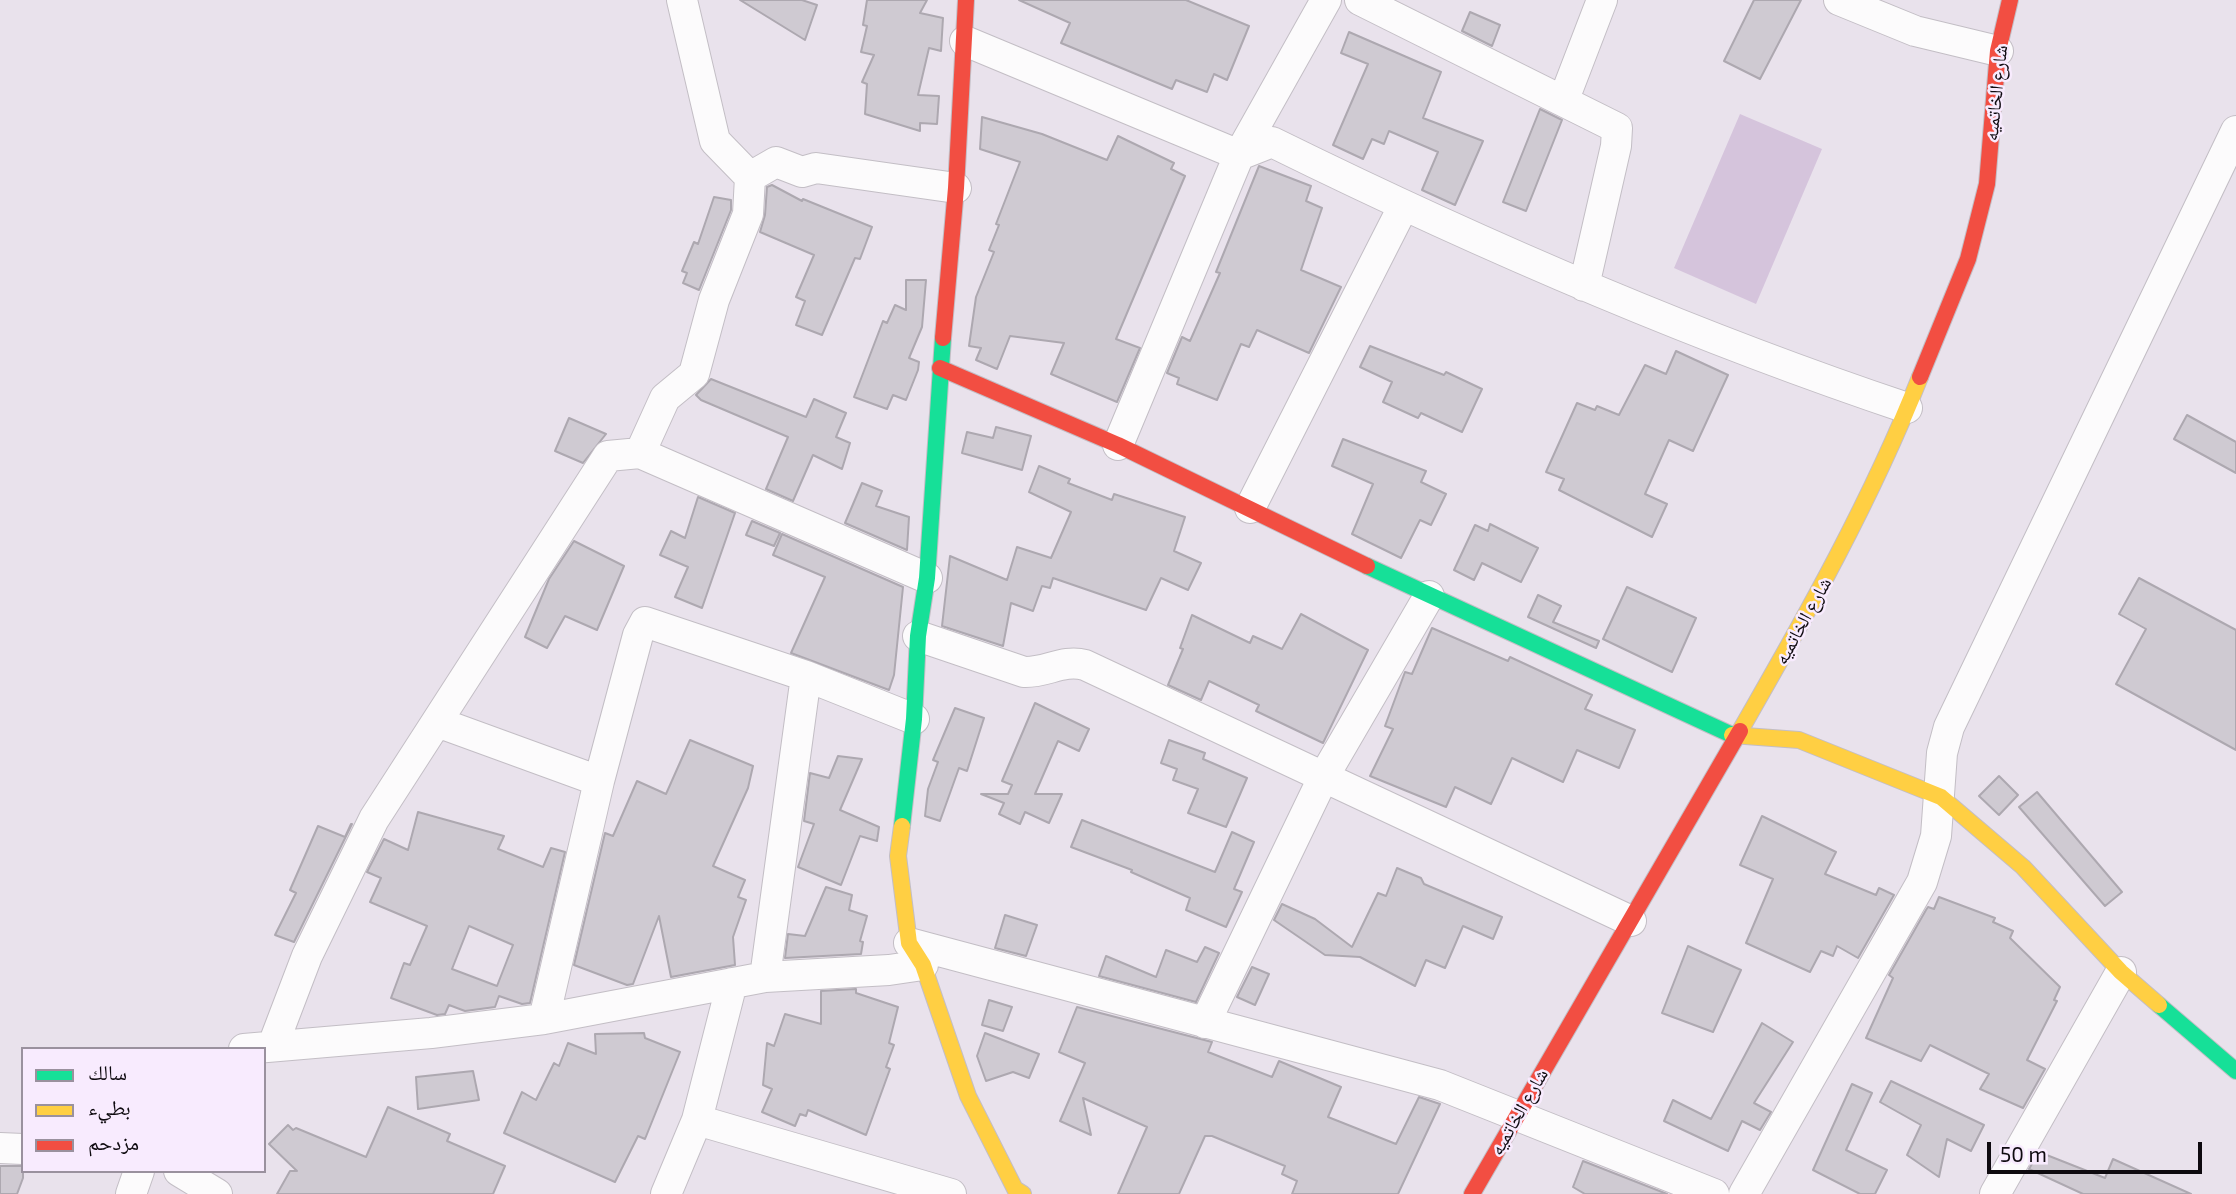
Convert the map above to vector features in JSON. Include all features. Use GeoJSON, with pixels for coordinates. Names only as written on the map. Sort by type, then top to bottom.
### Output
{"type":"FeatureCollection","features":[{"type":"Feature","properties":{"kind":"street"},"geometry":{"type":"LineString","coordinates":[[640,453],[666,398],[694,374],[714,300],[748,214],[750,177],[715,141],[682,0]]}},
{"type":"Feature","properties":{"kind":"street"},"geometry":{"type":"LineString","coordinates":[[966,0],[956,188],[940,368],[927,578],[918,636],[914,719],[898,856],[916,954],[968,1096],[1013,1192]]}},
{"type":"Feature","properties":{"kind":"street"},"geometry":{"type":"LineString","coordinates":[[1118,445],[1170,313],[1239,155],[1326,0]]}},
{"type":"Feature","properties":{"kind":"street"},"geometry":{"type":"LineString","coordinates":[[1360,0],[1564,99],[1617,128],[1616,146],[1584,286]]}},
{"type":"Feature","properties":{"kind":"street"},"geometry":{"type":"LineString","coordinates":[[1564,99],[1602,0]]}},
{"type":"Feature","properties":{"kind":"street"},"geometry":{"type":"LineString","coordinates":[[1839,0],[1915,31],[1998,51]]}},
{"type":"Feature","properties":{"kind":"street","name":"شارع الخاتميه"},"geometry":{"type":"LineString","coordinates":[[1472,1194],[1737,737],[1846,543],[1889,455],[1968,259],[1984,196],[1998,51],[2010,0]]}},
{"type":"Feature","properties":{"kind":"street"},"geometry":{"type":"LineString","coordinates":[[965,41],[1239,155],[1272,142],[1403,206],[1584,286],[1787,368],[1907,408]]}},
{"type":"Feature","properties":{"kind":"street"},"geometry":{"type":"LineString","coordinates":[[1744,1194],[1922,882],[1936,836],[1941,797],[1942,754],[1949,727],[2236,131]]}},
{"type":"Feature","properties":{"kind":"street"},"geometry":{"type":"LineString","coordinates":[[750,177],[776,162],[802,172],[817,168],[956,188]]}},
{"type":"Feature","properties":{"kind":"street"},"geometry":{"type":"LineString","coordinates":[[1250,508],[1403,206]]}},
{"type":"Feature","properties":{"kind":"street"},"geometry":{"type":"LineString","coordinates":[[940,368],[1118,445],[1429,596],[1737,737],[1799,740],[1941,797],[2023,867],[2121,972],[2236,1071]]}},
{"type":"Feature","properties":{"kind":"street"},"geometry":{"type":"LineString","coordinates":[[258,1047],[307,956],[374,819],[608,456],[640,453],[927,578]]}},
{"type":"Feature","properties":{"kind":"street"},"geometry":{"type":"LineString","coordinates":[[1205,1023],[1323,778],[1429,596]]}},
{"type":"Feature","properties":{"kind":"street"},"geometry":{"type":"LineString","coordinates":[[544,1019],[599,781],[638,635],[645,622],[806,676],[914,719]]}},
{"type":"Feature","properties":{"kind":"street"},"geometry":{"type":"LineString","coordinates":[[918,636],[1024,672],[1036,672],[1073,662],[1085,665],[1631,921]]}},
{"type":"Feature","properties":{"kind":"street"},"geometry":{"type":"LineString","coordinates":[[765,977],[806,676]]}},
{"type":"Feature","properties":{"kind":"street"},"geometry":{"type":"LineString","coordinates":[[437,722],[599,781]]}},
{"type":"Feature","properties":{"kind":"street"},"geometry":{"type":"LineString","coordinates":[[258,1047],[431,1033],[544,1019],[765,977],[890,971],[916,954],[1205,1023],[1440,1085],[1714,1194]]}},
{"type":"Feature","properties":{"kind":"street"},"geometry":{"type":"LineString","coordinates":[[1995,1194],[2121,972]]}},
{"type":"Feature","properties":{"kind":"street"},"geometry":{"type":"LineString","coordinates":[[666,1194],[697,1120],[732,983]]}},
{"type":"Feature","properties":{"kind":"street"},"geometry":{"type":"LineString","coordinates":[[697,1120],[951,1194]]}},
{"type":"Feature","properties":{"kind":"street"},"geometry":{"type":"LineString","coordinates":[[0,1148],[21,1149]]}},
{"type":"Feature","properties":{"kind":"street"},"geometry":{"type":"LineString","coordinates":[[131,1194],[138,1173]]}},
{"type":"Feature","properties":{"kind":"street"},"geometry":{"type":"LineString","coordinates":[[182,1173],[217,1194]]}},
{"type":"Feature","properties":{"kind":"shaded area"},"geometry":{"type":"Polygon","coordinates":[[[1740,114],[1822,149],[1756,304],[1674,268],[1740,114]]]}},
{"type":"Feature","properties":{"kind":"building"},"geometry":{"type":"Polygon","coordinates":[[[740,0],[802,0],[817,5],[805,40],[740,0]]]}},
{"type":"Feature","properties":{"kind":"building"},"geometry":{"type":"Polygon","coordinates":[[[867,0],[927,0],[920,13],[943,18],[941,51],[929,48],[918,95],[939,96],[937,124],[920,123],[920,131],[865,114],[867,84],[862,82],[874,55],[861,52],[867,26],[863,25],[867,0]]]}},
{"type":"Feature","properties":{"kind":"building"},"geometry":{"type":"Polygon","coordinates":[[[1019,0],[1186,0],[1249,26],[1227,80],[1214,74],[1207,92],[1176,80],[1172,89],[1061,43],[1070,23],[1019,0]]]}},
{"type":"Feature","properties":{"kind":"building"},"geometry":{"type":"Polygon","coordinates":[[[1754,0],[1801,0],[1760,79],[1724,61],[1754,0]]]}},
{"type":"Feature","properties":{"kind":"building"},"geometry":{"type":"Polygon","coordinates":[[[1470,12],[1500,25],[1492,46],[1462,31],[1470,12]]]}},
{"type":"Feature","properties":{"kind":"building"},"geometry":{"type":"Polygon","coordinates":[[[1349,32],[1441,72],[1423,118],[1483,141],[1455,205],[1422,190],[1438,152],[1389,131],[1384,144],[1372,139],[1363,159],[1333,145],[1368,64],[1341,53],[1349,32]]]}},
{"type":"Feature","properties":{"kind":"building"},"geometry":{"type":"Polygon","coordinates":[[[1540,109],[1562,120],[1526,211],[1503,202],[1540,109]]]}},
{"type":"Feature","properties":{"kind":"building"},"geometry":{"type":"Polygon","coordinates":[[[982,117],[1042,134],[1107,160],[1118,136],[1174,163],[1171,169],[1185,176],[1116,339],[1140,348],[1117,402],[1051,374],[1064,343],[1010,336],[997,369],[976,360],[981,348],[969,346],[976,297],[994,252],[989,250],[999,225],[996,224],[1020,162],[980,149],[982,117]]]}},
{"type":"Feature","properties":{"kind":"building"},"geometry":{"type":"Polygon","coordinates":[[[1259,166],[1311,186],[1306,201],[1322,208],[1301,270],[1341,287],[1309,353],[1257,330],[1249,347],[1241,344],[1217,400],[1177,384],[1179,378],[1167,373],[1182,337],[1190,341],[1220,273],[1216,272],[1259,166]]]}},
{"type":"Feature","properties":{"kind":"building"},"geometry":{"type":"Polygon","coordinates":[[[772,185],[802,201],[803,199],[872,227],[860,259],[855,258],[822,335],[796,325],[805,301],[796,297],[814,255],[760,232],[765,215],[767,187],[772,185]]]}},
{"type":"Feature","properties":{"kind":"building"},"geometry":{"type":"Polygon","coordinates":[[[714,197],[731,200],[731,210],[699,290],[683,283],[687,273],[682,271],[694,242],[698,244],[714,197]]]}},
{"type":"Feature","properties":{"kind":"building"},"geometry":{"type":"Polygon","coordinates":[[[906,280],[926,280],[922,327],[909,358],[919,362],[918,370],[906,400],[893,395],[887,409],[854,397],[883,321],[887,323],[895,305],[906,310],[906,280]]]}},
{"type":"Feature","properties":{"kind":"building"},"geometry":{"type":"Polygon","coordinates":[[[1370,346],[1444,375],[1446,372],[1482,389],[1462,432],[1421,413],[1418,418],[1383,402],[1392,382],[1360,367],[1370,346]]]}},
{"type":"Feature","properties":{"kind":"building"},"geometry":{"type":"Polygon","coordinates":[[[1676,351],[1728,375],[1693,451],[1669,440],[1645,494],[1667,504],[1652,537],[1559,490],[1564,479],[1546,472],[1577,403],[1595,410],[1597,406],[1619,415],[1645,365],[1666,374],[1676,351]]]}},
{"type":"Feature","properties":{"kind":"building"},"geometry":{"type":"Polygon","coordinates":[[[711,379],[806,417],[814,399],[846,413],[836,437],[850,443],[842,469],[813,455],[793,501],[766,489],[788,437],[701,400],[696,395],[711,379]]]}},
{"type":"Feature","properties":{"kind":"building"},"geometry":{"type":"Polygon","coordinates":[[[2187,415],[2236,442],[2236,473],[2174,439],[2187,415]]]}},
{"type":"Feature","properties":{"kind":"building"},"geometry":{"type":"Polygon","coordinates":[[[569,418],[606,434],[583,463],[555,451],[569,418]]]}},
{"type":"Feature","properties":{"kind":"building"},"geometry":{"type":"Polygon","coordinates":[[[996,427],[1031,436],[1022,470],[962,453],[967,432],[993,438],[996,427]]]}},
{"type":"Feature","properties":{"kind":"building"},"geometry":{"type":"Polygon","coordinates":[[[1343,439],[1426,471],[1421,482],[1446,494],[1431,525],[1420,520],[1401,558],[1352,534],[1373,484],[1332,466],[1343,439]]]}},
{"type":"Feature","properties":{"kind":"building"},"geometry":{"type":"Polygon","coordinates":[[[1039,466],[1070,479],[1068,483],[1112,500],[1114,494],[1185,517],[1174,551],[1201,563],[1188,590],[1161,578],[1146,610],[1053,578],[1050,588],[1042,586],[1033,611],[1011,603],[1003,646],[942,626],[950,556],[1007,580],[1017,547],[1051,558],[1071,512],[1029,492],[1039,466]]]}},
{"type":"Feature","properties":{"kind":"building"},"geometry":{"type":"Polygon","coordinates":[[[862,483],[882,491],[876,506],[909,517],[907,550],[845,523],[862,483]]]}},
{"type":"Feature","properties":{"kind":"building"},"geometry":{"type":"Polygon","coordinates":[[[698,497],[735,513],[702,608],[675,597],[688,567],[660,555],[671,531],[685,538],[698,497]]]}},
{"type":"Feature","properties":{"kind":"building"},"geometry":{"type":"Polygon","coordinates":[[[752,521],[780,533],[774,546],[746,535],[752,521]]]}},
{"type":"Feature","properties":{"kind":"building"},"geometry":{"type":"Polygon","coordinates":[[[1490,524],[1538,548],[1521,582],[1482,563],[1474,580],[1454,570],[1475,525],[1488,531],[1490,524]]]}},
{"type":"Feature","properties":{"kind":"building"},"geometry":{"type":"Polygon","coordinates":[[[782,534],[903,587],[894,675],[889,690],[791,653],[825,577],[773,555],[782,534]]]}},
{"type":"Feature","properties":{"kind":"building"},"geometry":{"type":"Polygon","coordinates":[[[574,541],[624,566],[597,630],[565,616],[547,648],[525,637],[549,579],[574,541]]]}},
{"type":"Feature","properties":{"kind":"building"},"geometry":{"type":"Polygon","coordinates":[[[2139,578],[2236,630],[2236,750],[2116,684],[2146,629],[2119,614],[2139,578]]]}},
{"type":"Feature","properties":{"kind":"building"},"geometry":{"type":"Polygon","coordinates":[[[1627,587],[1696,618],[1672,672],[1603,639],[1627,587]]]}},
{"type":"Feature","properties":{"kind":"building"},"geometry":{"type":"Polygon","coordinates":[[[1538,595],[1561,606],[1553,622],[1599,641],[1596,648],[1528,617],[1538,595]]]}},
{"type":"Feature","properties":{"kind":"building"},"geometry":{"type":"Polygon","coordinates":[[[1301,614],[1368,650],[1323,743],[1256,711],[1259,705],[1209,681],[1201,700],[1168,685],[1183,649],[1180,648],[1192,615],[1250,643],[1253,636],[1282,649],[1301,614]]]}},
{"type":"Feature","properties":{"kind":"building"},"geometry":{"type":"Polygon","coordinates":[[[1432,628],[1508,661],[1510,657],[1592,695],[1585,709],[1635,730],[1619,768],[1577,750],[1563,782],[1512,758],[1491,804],[1455,787],[1446,807],[1370,776],[1393,729],[1385,726],[1405,672],[1412,674],[1432,628]]]}},
{"type":"Feature","properties":{"kind":"building"},"geometry":{"type":"Polygon","coordinates":[[[1035,703],[1089,729],[1079,751],[1058,741],[1035,794],[1062,794],[1049,823],[1025,812],[1020,824],[999,814],[1004,803],[981,794],[1008,794],[1012,785],[1002,781],[1035,703]]]}},
{"type":"Feature","properties":{"kind":"building"},"geometry":{"type":"Polygon","coordinates":[[[955,708],[984,718],[967,771],[959,768],[940,821],[925,816],[928,789],[938,762],[933,760],[955,708]]]}},
{"type":"Feature","properties":{"kind":"building"},"geometry":{"type":"Polygon","coordinates":[[[690,740],[753,766],[748,788],[713,866],[745,880],[738,897],[746,900],[733,937],[735,965],[671,977],[659,916],[633,984],[627,985],[574,965],[605,833],[613,836],[637,781],[666,794],[690,740]]]}},
{"type":"Feature","properties":{"kind":"building"},"geometry":{"type":"Polygon","coordinates":[[[1169,740],[1205,753],[1203,759],[1247,778],[1226,827],[1188,813],[1198,789],[1173,780],[1177,769],[1161,763],[1169,740]]]}},
{"type":"Feature","properties":{"kind":"building"},"geometry":{"type":"Polygon","coordinates":[[[838,756],[862,759],[840,810],[879,827],[877,841],[860,836],[841,885],[798,867],[814,824],[804,821],[810,773],[829,778],[838,756]]]}},
{"type":"Feature","properties":{"kind":"building"},"geometry":{"type":"Polygon","coordinates":[[[1999,776],[2018,795],[1999,815],[1979,796],[1999,776]]]}},
{"type":"Feature","properties":{"kind":"building"},"geometry":{"type":"Polygon","coordinates":[[[2037,792],[2122,892],[2105,906],[2019,807],[2037,792]]]}},
{"type":"Feature","properties":{"kind":"building"},"geometry":{"type":"Polygon","coordinates":[[[418,812],[504,836],[498,849],[543,867],[551,848],[565,852],[530,1003],[522,1004],[499,996],[495,1007],[465,1011],[449,1005],[445,1014],[437,1015],[391,998],[404,963],[410,965],[427,926],[370,902],[381,878],[367,872],[384,839],[408,850],[418,812]],[[469,926],[452,969],[497,986],[513,945],[469,926]]]}},
{"type":"Feature","properties":{"kind":"building"},"geometry":{"type":"Polygon","coordinates":[[[1762,816],[1836,852],[1825,874],[1876,895],[1879,888],[1894,895],[1858,958],[1837,946],[1833,956],[1821,951],[1810,972],[1746,943],[1773,879],[1740,865],[1762,816]]]}},
{"type":"Feature","properties":{"kind":"building"},"geometry":{"type":"Polygon","coordinates":[[[1082,820],[1215,872],[1232,832],[1254,842],[1234,889],[1242,892],[1226,927],[1186,910],[1190,898],[1131,872],[1132,870],[1071,847],[1082,820]]]}},
{"type":"Feature","properties":{"kind":"building"},"geometry":{"type":"Polygon","coordinates":[[[352,824],[294,942],[275,935],[296,893],[290,890],[318,826],[345,837],[352,824]]]}},
{"type":"Feature","properties":{"kind":"building"},"geometry":{"type":"Polygon","coordinates":[[[1397,868],[1421,878],[1424,884],[1502,917],[1493,939],[1463,926],[1445,968],[1426,960],[1415,986],[1360,957],[1325,955],[1274,920],[1282,904],[1315,919],[1352,947],[1378,893],[1386,896],[1397,868]]]}},
{"type":"Feature","properties":{"kind":"building"},"geometry":{"type":"Polygon","coordinates":[[[826,887],[852,895],[849,910],[867,916],[860,941],[863,942],[861,954],[785,958],[788,934],[805,936],[826,887]]]}},
{"type":"Feature","properties":{"kind":"building"},"geometry":{"type":"Polygon","coordinates":[[[1939,897],[1995,918],[1993,922],[2013,931],[2010,938],[2060,987],[2054,1000],[2057,1001],[2027,1060],[2045,1069],[2023,1108],[1980,1089],[1989,1074],[1930,1045],[1921,1061],[1866,1038],[1893,978],[1889,975],[1926,910],[1928,907],[1934,909],[1939,897]]]}},
{"type":"Feature","properties":{"kind":"building"},"geometry":{"type":"Polygon","coordinates":[[[1005,915],[1037,925],[1026,956],[995,948],[1005,915]]]}},
{"type":"Feature","properties":{"kind":"building"},"geometry":{"type":"Polygon","coordinates":[[[1688,946],[1741,970],[1713,1032],[1662,1013],[1688,946]]]}},
{"type":"Feature","properties":{"kind":"building"},"geometry":{"type":"Polygon","coordinates":[[[1205,947],[1219,953],[1196,1002],[1099,976],[1106,956],[1156,977],[1166,950],[1197,962],[1205,947]]]}},
{"type":"Feature","properties":{"kind":"building"},"geometry":{"type":"Polygon","coordinates":[[[1252,967],[1269,974],[1255,1005],[1237,997],[1252,967]]]}},
{"type":"Feature","properties":{"kind":"building"},"geometry":{"type":"Polygon","coordinates":[[[856,989],[856,993],[898,1007],[889,1043],[894,1045],[886,1067],[890,1069],[866,1135],[808,1110],[806,1116],[800,1114],[795,1126],[762,1112],[772,1089],[763,1085],[767,1043],[774,1046],[785,1014],[821,1024],[821,991],[856,989]]]}},
{"type":"Feature","properties":{"kind":"building"},"geometry":{"type":"Polygon","coordinates":[[[989,1000],[1012,1007],[1003,1031],[982,1025],[989,1000]]]}},
{"type":"Feature","properties":{"kind":"building"},"geometry":{"type":"Polygon","coordinates":[[[1077,1007],[1212,1042],[1208,1052],[1272,1077],[1279,1061],[1341,1087],[1328,1117],[1396,1144],[1419,1097],[1440,1104],[1398,1194],[1292,1194],[1297,1181],[1282,1174],[1285,1166],[1212,1136],[1205,1136],[1179,1194],[1118,1194],[1147,1127],[1083,1098],[1091,1135],[1060,1121],[1085,1063],[1059,1052],[1077,1007]]]}},
{"type":"Feature","properties":{"kind":"building"},"geometry":{"type":"Polygon","coordinates":[[[1762,1023],[1793,1042],[1754,1103],[1771,1112],[1760,1130],[1742,1121],[1728,1151],[1664,1121],[1673,1100],[1711,1119],[1762,1023]]]}},
{"type":"Feature","properties":{"kind":"building"},"geometry":{"type":"Polygon","coordinates":[[[644,1033],[645,1038],[680,1052],[645,1139],[638,1136],[615,1182],[504,1133],[522,1092],[536,1100],[554,1063],[559,1066],[568,1043],[596,1054],[595,1034],[644,1033]]]}},
{"type":"Feature","properties":{"kind":"building"},"geometry":{"type":"Polygon","coordinates":[[[985,1033],[1039,1054],[1029,1078],[1013,1072],[986,1081],[977,1056],[985,1033]]]}},
{"type":"Feature","properties":{"kind":"building"},"geometry":{"type":"Polygon","coordinates":[[[473,1071],[479,1100],[418,1109],[416,1077],[473,1071]]]}},
{"type":"Feature","properties":{"kind":"building"},"geometry":{"type":"Polygon","coordinates":[[[1891,1081],[1984,1125],[1971,1151],[1947,1139],[1939,1177],[1907,1155],[1921,1125],[1880,1102],[1891,1081]]]}},
{"type":"Feature","properties":{"kind":"building"},"geometry":{"type":"Polygon","coordinates":[[[1852,1084],[1872,1093],[1846,1150],[1887,1170],[1875,1194],[1860,1194],[1813,1170],[1852,1084]]]}},
{"type":"Feature","properties":{"kind":"building"},"geometry":{"type":"Polygon","coordinates":[[[388,1107],[450,1134],[447,1141],[505,1166],[493,1194],[277,1194],[290,1171],[297,1171],[269,1144],[288,1125],[293,1130],[296,1128],[366,1157],[388,1107]]]}},
{"type":"Feature","properties":{"kind":"building"},"geometry":{"type":"Polygon","coordinates":[[[2039,1152],[2105,1178],[2113,1159],[2191,1194],[2083,1194],[2029,1169],[2039,1152]]]}},
{"type":"Feature","properties":{"kind":"building"},"geometry":{"type":"Polygon","coordinates":[[[1583,1161],[1667,1194],[1585,1194],[1573,1187],[1583,1161]]]}},
{"type":"Feature","properties":{"kind":"building"},"geometry":{"type":"Polygon","coordinates":[[[0,1166],[21,1166],[23,1178],[17,1194],[0,1194],[0,1166]]]}},
{"type":"Feature","properties":{"kind":"traffic: fast"},"geometry":{"type":"LineString","coordinates":[[902,826],[914,719],[918,636],[927,578],[943,338]]}},
{"type":"Feature","properties":{"kind":"traffic: fast"},"geometry":{"type":"LineString","coordinates":[[1367,566],[1732,735]]}},
{"type":"Feature","properties":{"kind":"traffic: fast"},"geometry":{"type":"LineString","coordinates":[[2159,1005],[2236,1071]]}},
{"type":"Feature","properties":{"kind":"traffic: slow"},"geometry":{"type":"LineString","coordinates":[[1740,731],[1859,513],[1920,377]]}},
{"type":"Feature","properties":{"kind":"traffic: slow"},"geometry":{"type":"LineString","coordinates":[[1732,735],[1799,740],[1941,797],[2023,867],[2121,972],[2159,1005]]}},
{"type":"Feature","properties":{"kind":"traffic: slow"},"geometry":{"type":"LineString","coordinates":[[902,826],[898,856],[909,943],[923,965],[968,1096],[1015,1189],[1023,1194]]}},
{"type":"Feature","properties":{"kind":"traffic: jam"},"geometry":{"type":"LineString","coordinates":[[943,338],[956,188],[966,0]]}},
{"type":"Feature","properties":{"kind":"traffic: jam"},"geometry":{"type":"LineString","coordinates":[[1920,377],[1968,259],[1987,184],[1998,51],[2010,0]]}},
{"type":"Feature","properties":{"kind":"traffic: jam"},"geometry":{"type":"LineString","coordinates":[[940,368],[1118,445],[1367,566]]}},
{"type":"Feature","properties":{"kind":"traffic: jam"},"geometry":{"type":"LineString","coordinates":[[1472,1194],[1740,731]]}}]}
